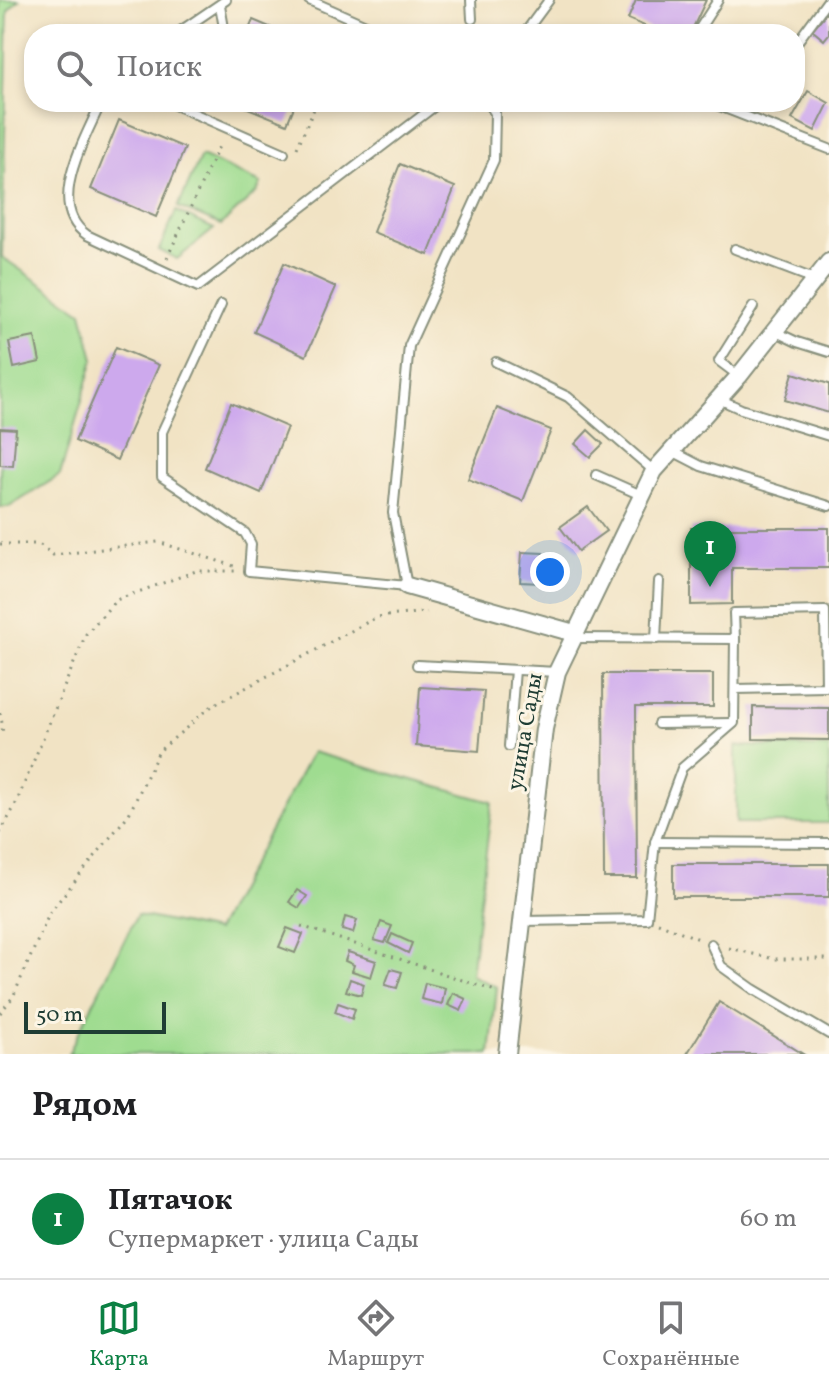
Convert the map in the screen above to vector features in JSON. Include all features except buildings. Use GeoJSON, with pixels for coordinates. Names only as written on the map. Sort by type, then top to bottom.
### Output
{"type":"FeatureCollection","features":[{"type":"Feature","properties":{"kind":"street","name":"улица Сады"},"geometry":{"type":"LineString","coordinates":[[507,1054],[544,729],[557,672],[654,471],[739,376],[829,262]]}},
{"type":"Feature","properties":{"kind":"street"},"geometry":{"type":"LineString","coordinates":[[407,586],[573,635]]}},
{"type":"Feature","properties":{"kind":"lane"},"geometry":{"type":"LineString","coordinates":[[309,0],[331,4],[368,24]]}},
{"type":"Feature","properties":{"kind":"lane"},"geometry":{"type":"LineString","coordinates":[[471,0],[472,19]]}},
{"type":"Feature","properties":{"kind":"lane"},"geometry":{"type":"LineString","coordinates":[[531,24],[549,0]]}},
{"type":"Feature","properties":{"kind":"lane"},"geometry":{"type":"LineString","coordinates":[[703,24],[718,0]]}},
{"type":"Feature","properties":{"kind":"lane"},"geometry":{"type":"LineString","coordinates":[[805,31],[828,0]]}},
{"type":"Feature","properties":{"kind":"lane"},"geometry":{"type":"LineString","coordinates":[[191,24],[223,2]]}},
{"type":"Feature","properties":{"kind":"lane"},"geometry":{"type":"LineString","coordinates":[[223,2],[224,24]]}},
{"type":"Feature","properties":{"kind":"lane"},"geometry":{"type":"LineString","coordinates":[[97,112],[68,182],[68,199],[74,221],[87,235],[198,287],[427,112]]}},
{"type":"Feature","properties":{"kind":"lane"},"geometry":{"type":"LineString","coordinates":[[190,112],[284,153]]}},
{"type":"Feature","properties":{"kind":"lane"},"geometry":{"type":"LineString","coordinates":[[221,305],[162,432],[162,477],[245,533],[251,544],[249,571],[407,586],[393,513],[409,346],[494,160],[494,112]]}},
{"type":"Feature","properties":{"kind":"lane"},"geometry":{"type":"LineString","coordinates":[[735,112],[829,149]]}},
{"type":"Feature","properties":{"kind":"lane"},"geometry":{"type":"LineString","coordinates":[[735,249],[814,279]]}},
{"type":"Feature","properties":{"kind":"lane"},"geometry":{"type":"LineString","coordinates":[[739,376],[719,361],[753,307]]}},
{"type":"Feature","properties":{"kind":"lane"},"geometry":{"type":"LineString","coordinates":[[773,330],[829,352]]}},
{"type":"Feature","properties":{"kind":"lane"},"geometry":{"type":"LineString","coordinates":[[496,362],[568,397],[654,471]]}},
{"type":"Feature","properties":{"kind":"lane"},"geometry":{"type":"LineString","coordinates":[[719,399],[741,409],[829,436]]}},
{"type":"Feature","properties":{"kind":"lane"},"geometry":{"type":"LineString","coordinates":[[672,451],[701,466],[829,506]]}},
{"type":"Feature","properties":{"kind":"lane"},"geometry":{"type":"LineString","coordinates":[[596,475],[641,495]]}},
{"type":"Feature","properties":{"kind":"lane"},"geometry":{"type":"LineString","coordinates":[[656,639],[659,581]]}},
{"type":"Feature","properties":{"kind":"lane"},"geometry":{"type":"LineString","coordinates":[[522,921],[647,919],[655,842],[682,768],[734,723],[734,613],[825,611],[826,687],[736,689]]}},
{"type":"Feature","properties":{"kind":"lane"},"geometry":{"type":"LineString","coordinates":[[573,635],[735,639]]}},
{"type":"Feature","properties":{"kind":"lane"},"geometry":{"type":"LineString","coordinates":[[417,665],[557,672]]}},
{"type":"Feature","properties":{"kind":"lane"},"geometry":{"type":"LineString","coordinates":[[509,746],[515,670]]}},
{"type":"Feature","properties":{"kind":"lane"},"geometry":{"type":"LineString","coordinates":[[658,724],[734,723]]}},
{"type":"Feature","properties":{"kind":"lane"},"geometry":{"type":"LineString","coordinates":[[655,842],[829,843]]}},
{"type":"Feature","properties":{"kind":"lane"},"geometry":{"type":"LineString","coordinates":[[711,944],[721,966],[753,989],[829,1034]]}},
{"type":"Feature","properties":{"kind":"path"},"geometry":{"type":"LineString","coordinates":[[284,153],[293,157],[313,112]]}},
{"type":"Feature","properties":{"kind":"path"},"geometry":{"type":"LineString","coordinates":[[162,269],[227,129]]}},
{"type":"Feature","properties":{"kind":"path"},"geometry":{"type":"LineString","coordinates":[[0,544],[39,544],[53,555],[158,542],[249,571]]}},
{"type":"Feature","properties":{"kind":"path"},"geometry":{"type":"LineString","coordinates":[[0,833],[15,806],[86,634],[116,600],[196,571],[249,571]]}},
{"type":"Feature","properties":{"kind":"path"},"geometry":{"type":"LineString","coordinates":[[0,1013],[13,997],[50,912],[129,814],[159,751],[212,706],[377,617],[435,611]]}},
{"type":"Feature","properties":{"kind":"path"},"geometry":{"type":"LineString","coordinates":[[0,713],[3,728],[0,736]]}},
{"type":"Feature","properties":{"kind":"path"},"geometry":{"type":"LineString","coordinates":[[647,919],[711,944],[774,959],[829,959]]}},
{"type":"Feature","properties":{"kind":"path"},"geometry":{"type":"LineString","coordinates":[[301,926],[514,998]]}},
{"type":"Feature","properties":{"kind":"green space"},"geometry":{"type":"Polygon","coordinates":[[[0,0],[19,0],[8,11],[2,257],[82,312],[94,359],[60,475],[9,507],[0,507],[0,0]]]}},
{"type":"Feature","properties":{"kind":"green space"},"geometry":{"type":"Polygon","coordinates":[[[201,156],[261,183],[257,192],[221,225],[178,207],[201,156]]]}},
{"type":"Feature","properties":{"kind":"green space"},"geometry":{"type":"Polygon","coordinates":[[[176,211],[214,229],[177,259],[159,250],[176,211]]]}},
{"type":"Feature","properties":{"kind":"green space"},"geometry":{"type":"Polygon","coordinates":[[[736,746],[829,747],[829,823],[736,823],[736,746]]]}},
{"type":"Feature","properties":{"kind":"green space"},"geometry":{"type":"Polygon","coordinates":[[[312,752],[492,802],[471,975],[497,987],[490,1054],[68,1054],[137,915],[216,931],[312,752]]]}},
{"type":"Feature","properties":{"kind":"place","name":"Пятачок"},"geometry":{"type":"Point","coordinates":[710,587]}}]}
